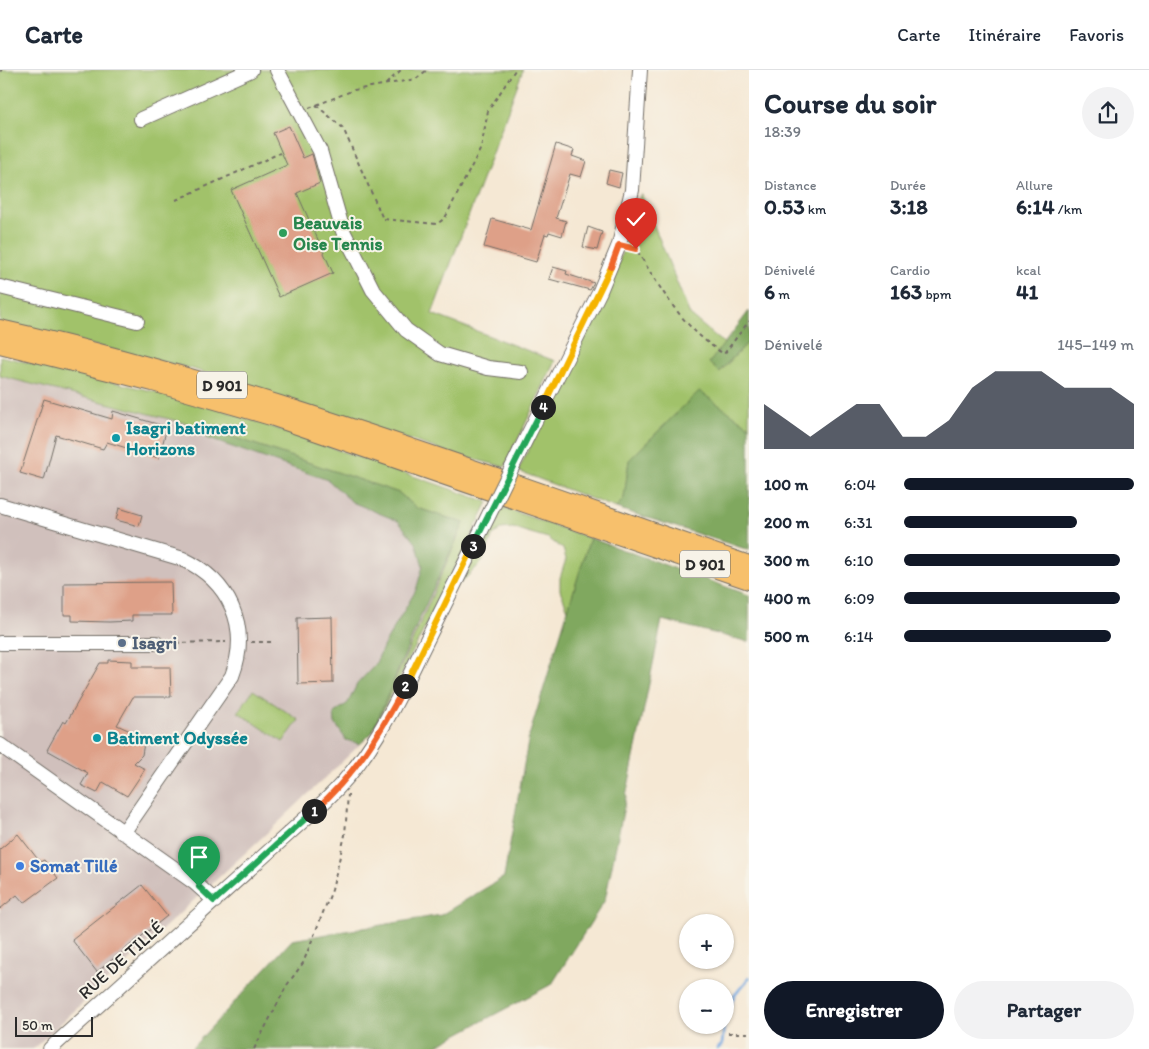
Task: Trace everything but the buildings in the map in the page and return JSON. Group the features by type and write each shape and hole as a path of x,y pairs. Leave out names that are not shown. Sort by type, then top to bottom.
{"main road":[{"name":"D 901","path":"0,329 142,363 229,387 749,565"},
{"name":"D 901","path":"0,344 153,382 271,416 749,580"}],"street":[{"path":"141,119 251,70"},
{"path":"277,70 325,163 343,231 373,290 406,330 440,354 488,368 521,372"},
{"name":"RUE DE TILLÉ","path":"50,1049 349,776 366,755 389,717 600,291 619,245 633,183 640,70"},
{"path":"0,287 137,321"},
{"path":"0,505 174,556 198,567 213,579 228,599 237,624 239,642 237,661 228,683 123,833"},
{"path":"0,643 156,643"},
{"path":"0,745 195,883 214,901"}],"path":[{"path":"386,84 401,70"},
{"path":"300,112 354,90 416,79 427,70"},
{"path":"316,106 343,128 383,219 437,224 445,218 481,148 488,112 515,70"},
{"path":"176,200 280,154"},
{"path":"619,245 636,249 675,310 703,341 724,354 749,321"},
{"path":"156,643 274,642"},
{"path":"254,1049 286,985 303,963 332,890 346,835 349,776"},
{"path":"734,1032 749,1033"}],"shaded area":[{"path":"0,376 234,435 467,517 372,733 282,819 33,1049 0,1049"}],"green space":[{"path":"0,70 523,70 432,314 555,361 505,467 453,454 193,369 0,323"},
{"path":"641,193 690,315 725,344 709,363 720,372 749,341 749,426 699,392 629,460 624,498 616,508 518,471 615,274"},
{"path":"749,311 749,341 719,372 709,363"},
{"path":"0,356 200,402 488,502 372,733 464,523 417,508 399,493 209,429 0,376"},
{"path":"699,391 749,426 749,550 616,508 624,498 629,460"},
{"path":"209,429 399,493 417,508 464,523 421,615 372,733 360,744 346,740 335,723 334,713 348,703 357,684 375,665 384,645 416,590 423,566 416,543 398,521 352,502 328,480 206,438"},
{"path":"501,507 590,538 568,610 560,590 560,578 566,559 563,549 548,538 513,528 501,529 493,535 482,562 460,584"},
{"path":"590,538 749,595 749,642 662,620 605,900 552,984 430,1049 191,1049 292,940 441,915 504,877 529,736"},
{"path":"253,690 299,720 283,742 238,712"}],"waterway":[{"path":"734,996 749,978"},
{"path":"717,1049 722,1045 723,1034"}],"place":[{"name":"Beauvais Oise Tennis","path":"283,233"},
{"name":"Isagri batiment Horizons","path":"116,438"},
{"name":"Isagri","path":"122,643"},
{"name":"Batiment Odyssée","path":"97,738"},
{"name":"Somat Tillé","path":"20,866"}],"route":[{"path":"199,887 214,901 335,792 366,755 381,731 404,686 590,312 619,245 636,249"}]}
